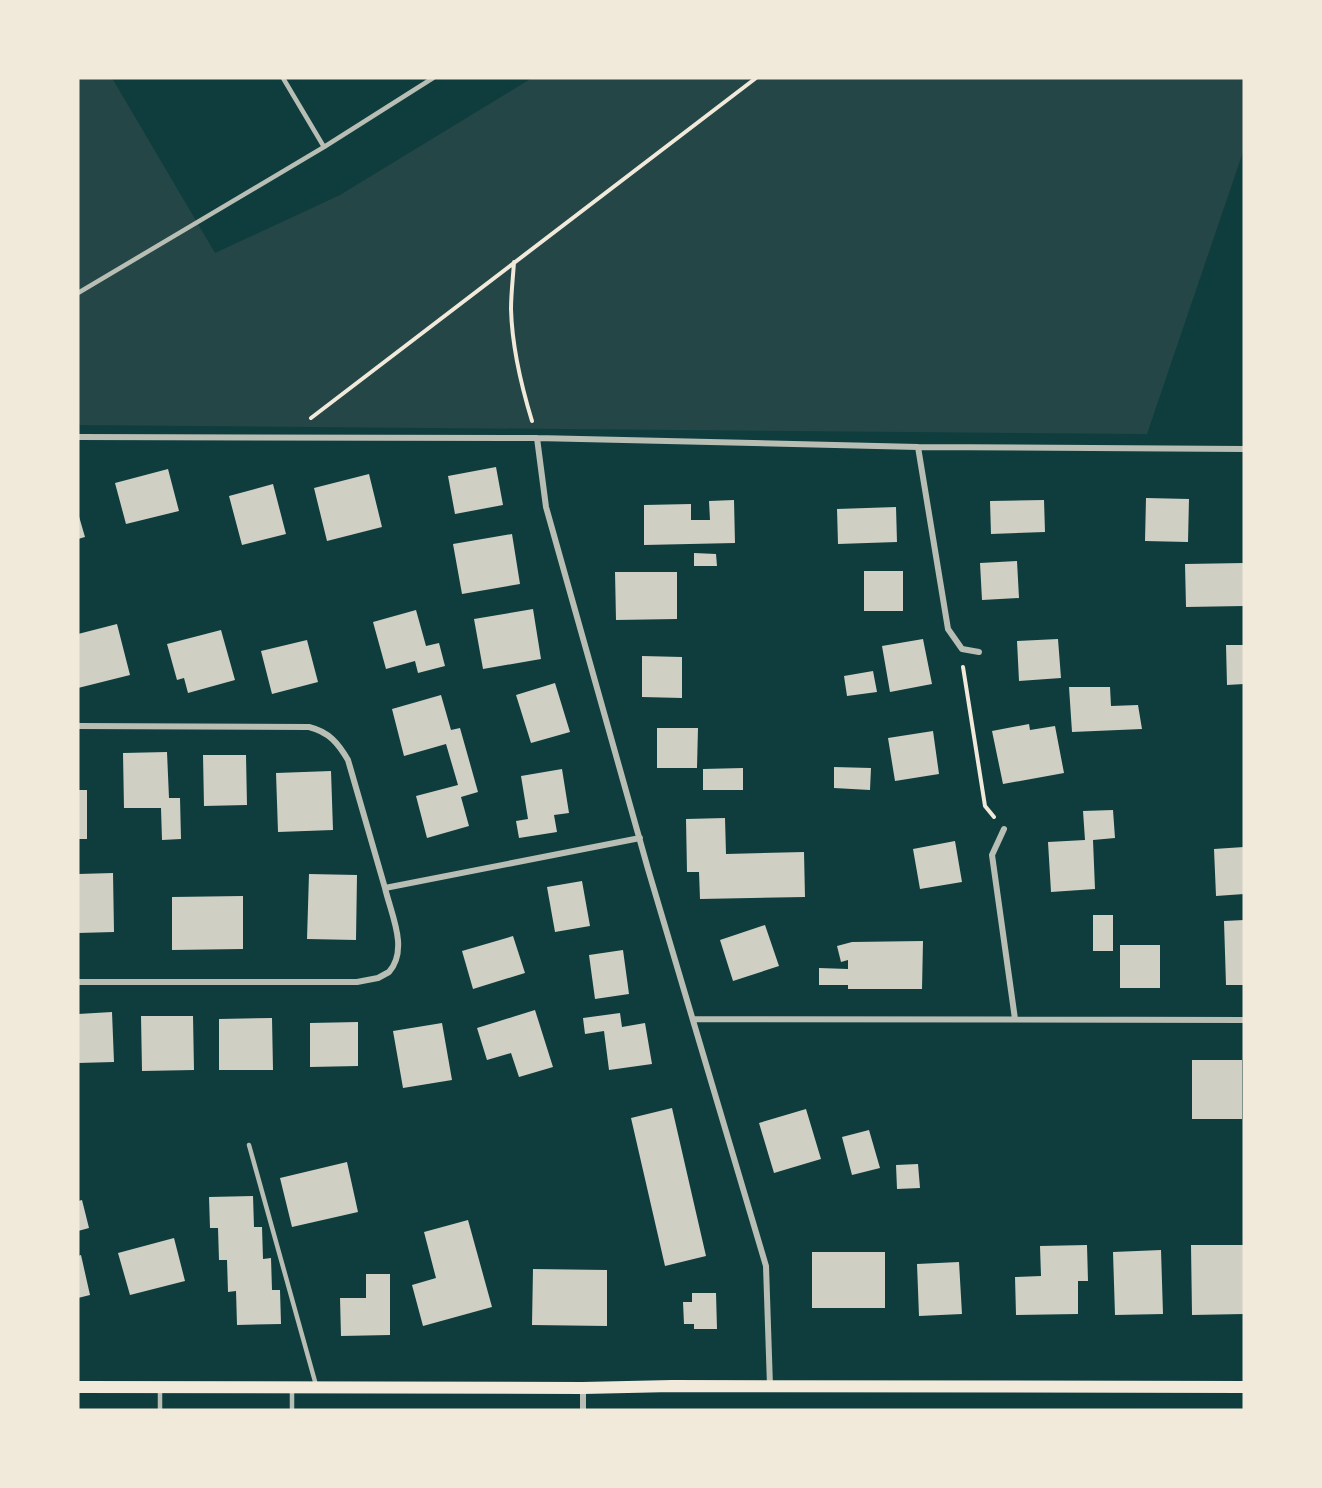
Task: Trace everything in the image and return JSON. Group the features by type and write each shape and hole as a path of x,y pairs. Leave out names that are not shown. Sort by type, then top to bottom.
{"main road":[{"path":"78,1387 1244,1387"}],"street":[{"path":"78,437 537,438 918,447 1244,449"},
{"path":"537,438 546,507 640,838 766,1266 770,1386"},
{"path":"918,447 948,628 962,649 979,652"},
{"path":"78,726 309,727 324,732 339,745 348,760 385,888 399,953 391,969 378,978 357,982 78,982"},
{"path":"1004,829 992,855 1015,1019"},
{"path":"385,888 640,838"},
{"path":"693,1020 1244,1020"},
{"path":"583,1388 583,1410"}],"lane":[{"path":"283,78 324,147"},
{"path":"78,293 324,147 433,78"},
{"path":"249,1145 317,1388"},
{"path":"292,1387 292,1410"},
{"path":"160,1388 160,1410"}],"path":[{"path":"287,437 756,78"},
{"path":"514,262 511,310 514,344 521,384 537,438"},
{"path":"962,649 964,679 986,806 1004,829"}],"shaded area":[{"path":"78,78 112,78 215,253 340,195 532,78 1244,78 1244,149 1147,434 78,425"}],"building":[{"path":"496,467 503,505 455,514 448,476"},
{"path":"168,469 179,511 126,524 115,483"},
{"path":"369,474 382,527 327,541 314,488"},
{"path":"273,484 286,534 242,545 229,496"},
{"path":"1146,498 1189,499 1188,542 1145,541"},
{"path":"734,500 735,543 644,545 644,505 691,504 691,520 710,520 709,501"},
{"path":"1044,500 1045,532 991,534 990,501"},
{"path":"896,507 897,542 838,544 837,509"},
{"path":"78,513 85,537 78,539"},
{"path":"512,534 520,584 462,594 453,544"},
{"path":"694,553 716,554 717,566 694,566"},
{"path":"1017,561 1019,598 982,600 980,563"},
{"path":"1244,563 1244,606 1186,607 1185,564"},
{"path":"864,571 903,571 903,611 864,611"},
{"path":"615,572 677,572 677,619 616,620"},
{"path":"533,609 541,659 483,669 474,619"},
{"path":"416,610 426,646 439,643 445,666 418,673 415,661 386,669 373,622"},
{"path":"117,624 130,675 78,688 78,634"},
{"path":"221,630 235,680 188,693 184,678 177,680 167,644"},
{"path":"923,639 932,684 890,692 882,646"},
{"path":"1058,639 1061,678 1019,681 1017,641"},
{"path":"307,640 318,682 272,694 261,651"},
{"path":"1226,645 1244,645 1244,684 1227,685"},
{"path":"642,656 682,657 682,698 642,697"},
{"path":"873,671 877,692 847,696 844,676"},
{"path":"555,683 570,732 531,743 516,695"},
{"path":"1069,687 1110,687 1111,706 1138,705 1142,729 1072,732"},
{"path":"441,695 451,730 460,728 478,792 461,797 469,826 427,838 416,796 458,785 446,744 404,756 392,709"},
{"path":"1029,724 1030,730 1055,726 1064,773 1003,784 992,731"},
{"path":"657,728 698,728 697,768 657,768"},
{"path":"933,731 939,774 895,781 888,738"},
{"path":"167,752 169,798 180,798 181,839 162,840 161,808 124,808 123,753"},
{"path":"203,755 246,755 247,805 204,806"},
{"path":"834,767 871,768 870,790 834,788"},
{"path":"743,768 743,790 703,790 703,769"},
{"path":"562,769 569,813 554,815 557,832 519,838 516,821 528,819 521,776"},
{"path":"331,771 333,830 278,832 276,773"},
{"path":"78,790 87,790 87,839 78,839"},
{"path":"1113,810 1115,838 1093,840 1095,889 1051,892 1048,842 1085,840 1083,811"},
{"path":"725,818 726,854 804,852 805,897 700,899 699,872 687,872 686,819"},
{"path":"955,841 962,882 920,889 913,849"},
{"path":"1244,847 1244,894 1216,896 1214,849"},
{"path":"113,873 114,932 78,933 78,874"},
{"path":"309,874 357,875 356,940 307,939"},
{"path":"582,881 590,926 555,932 547,887"},
{"path":"243,896 243,949 172,950 172,897"},
{"path":"1093,915 1113,915 1113,951 1093,951"},
{"path":"1244,920 1244,985 1226,985 1224,921"},
{"path":"765,925 779,966 733,981 720,940"},
{"path":"513,936 525,973 473,989 462,951"},
{"path":"923,941 922,989 848,989 848,985 819,985 819,968 848,969 848,960 841,962 837,946 852,942"},
{"path":"1120,945 1160,945 1160,988 1120,988"},
{"path":"623,950 629,994 595,999 589,955"},
{"path":"535,1010 553,1067 519,1077 511,1053 487,1060 477,1028"},
{"path":"112,1012 114,1062 78,1063 78,1014"},
{"path":"620,1013 622,1027 645,1023 652,1064 609,1070 604,1031 585,1034 583,1018"},
{"path":"141,1016 193,1016 194,1070 142,1071"},
{"path":"272,1018 273,1070 219,1070 219,1019"},
{"path":"358,1022 358,1066 310,1067 310,1023"},
{"path":"442,1023 452,1080 403,1088 393,1031"},
{"path":"1192,1060 1242,1060 1242,1119 1192,1119"},
{"path":"672,1108 706,1256 665,1266 631,1118"},
{"path":"806,1109 821,1159 774,1173 759,1123"},
{"path":"869,1130 880,1168 852,1175 842,1137"},
{"path":"347,1162 358,1212 292,1227 280,1178"},
{"path":"918,1164 920,1188 897,1189 896,1165"},
{"path":"253,1196 254,1227 262,1227 263,1259 271,1258 272,1290 280,1290 281,1324 237,1325 236,1291 228,1292 227,1260 219,1260 218,1228 210,1228 209,1197"},
{"path":"82,1200 89,1228 78,1231 78,1201"},
{"path":"468,1220 492,1307 423,1326 412,1285 436,1278 424,1232"},
{"path":"174,1238 185,1281 130,1295 118,1253"},
{"path":"1087,1245 1088,1281 1078,1281 1078,1314 1016,1315 1015,1277 1041,1276 1040,1246"},
{"path":"1191,1245 1243,1245 1244,1314 1192,1315"},
{"path":"1161,1250 1163,1314 1115,1315 1113,1252"},
{"path":"812,1252 885,1252 885,1308 812,1308"},
{"path":"81,1255 90,1295 78,1298 78,1256"},
{"path":"959,1262 962,1314 919,1316 917,1264"},
{"path":"533,1269 607,1270 607,1326 532,1325"},
{"path":"366,1274 390,1274 390,1335 341,1336 340,1298 366,1298"},
{"path":"692,1293 716,1293 717,1329 694,1329 694,1324 684,1324 683,1302 692,1302"}]}
